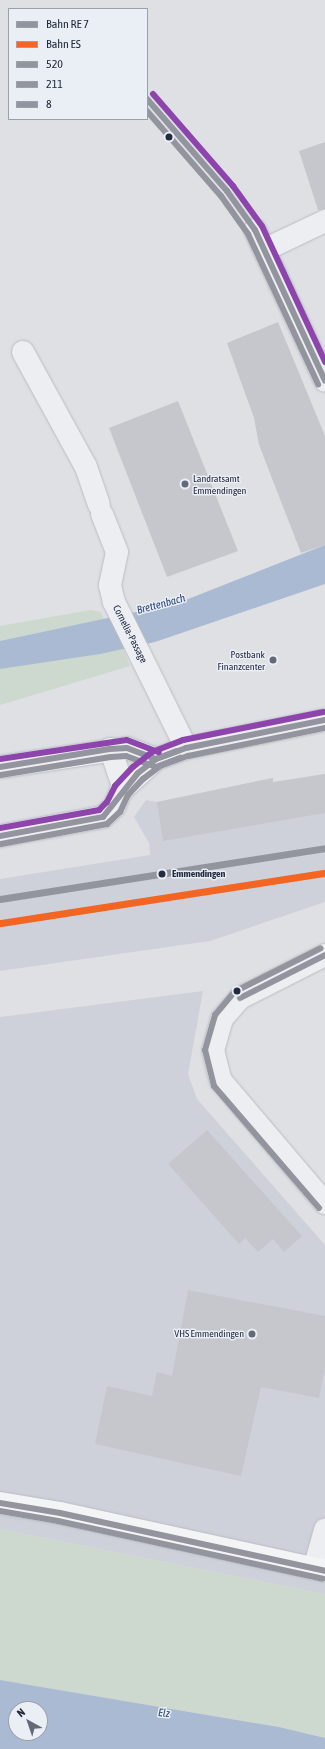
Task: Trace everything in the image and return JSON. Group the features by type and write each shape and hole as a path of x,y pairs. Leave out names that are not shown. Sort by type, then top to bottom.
{"main road":[{"path":"0,1503 60,1513 320,1570"}],"street":[{"path":"264,250 325,221"},
{"path":"254,230 325,381"},
{"name":"Cornelia-Passage","path":"23,352 86,467 117,552 110,585 118,611 142,654 186,748"},
{"path":"121,791 156,759 186,748 325,720"},
{"path":"0,767 110,749 127,748 156,759"},
{"path":"0,836 103,817 114,807 121,791 122,783 110,749"},
{"path":"325,955 240,998 222,1019 213,1050 221,1081 325,1203"},
{"path":"320,1570 325,1530"}],"shaded area":[{"path":"91,610 101,612 104,619 0,641 0,626"},
{"path":"123,649 130,666 0,705 0,669"},
{"path":"325,774 325,902 210,941 0,971 0,879 150,855 149,843 134,817 146,800 157,802 273,778 273,783"},
{"path":"203,991 188,1074 197,1099 325,1245 325,1594 0,1529 0,1017"},
{"path":"0,1529 325,1594 325,1738 279,1727 0,1680"}],"water":[{"path":"325,545 325,584 155,642 100,654 0,669 0,641 178,603"},
{"name":"Elz","path":"0,1680 279,1727 325,1738 325,1749 0,1749"}],"building":[{"path":"325,142 325,209 318,210 299,151"},
{"path":"278,322 325,436 325,545 301,553 259,445 254,418 227,343"},
{"path":"178,401 238,551 167,577 109,428"},
{"path":"325,774 325,813 163,841 157,802 273,778 273,782"},
{"path":"207,1130 302,1236 284,1252 273,1239 258,1252 245,1238 239,1244 168,1164"},
{"path":"188,1290 325,1316 325,1367 319,1398 261,1387 241,1476 95,1444 107,1386 152,1396 157,1372 172,1376"}],"transit line":[{"path":"153,94 233,186 262,226 325,362"},
{"name":"520","path":"148,100 227,191 255,230 325,381"},
{"name":"211","path":"148,112 221,196 248,234 318,384"},
{"path":"0,828 99,810 107,802 115,786 133,767 152,752 183,740 323,712"},
{"name":"520","path":"0,836 103,817 138,773 156,759 186,748 325,720"},
{"name":"211","path":"1,844 107,824 120,812 128,795 143,779 160,766 188,756 325,728"},
{"path":"0,759 127,740 159,752"},
{"name":"520","path":"0,767 110,749 127,748 156,759 177,751"},
{"name":"211","path":"1,775 111,757 126,756 156,767 180,758"},
{"path":"0,899 325,848"},
{"name":"8","path":"319,1208 214,1086 205,1050 215,1015 234,992 321,948"},
{"name":"520","path":"240,998 325,955"},
{"name":"520","path":"0,1503 60,1513 325,1571"},
{"name":"8","path":"0,1511 58,1521 323,1579"}],"rail line":[{"name":"ES","path":"1,923 325,873"}],"place":[{"name":"Landratsamt Emmendingen","path":"185,484"},
{"name":"Postbank Finanzcenter","path":"273,660"},
{"name":"Emmendingen","path":"162,874"},
{"name":"VHS Emmendingen","path":"252,1334"}],"water label":[{"name":"Brettenbach","path":"161,604"}]}
